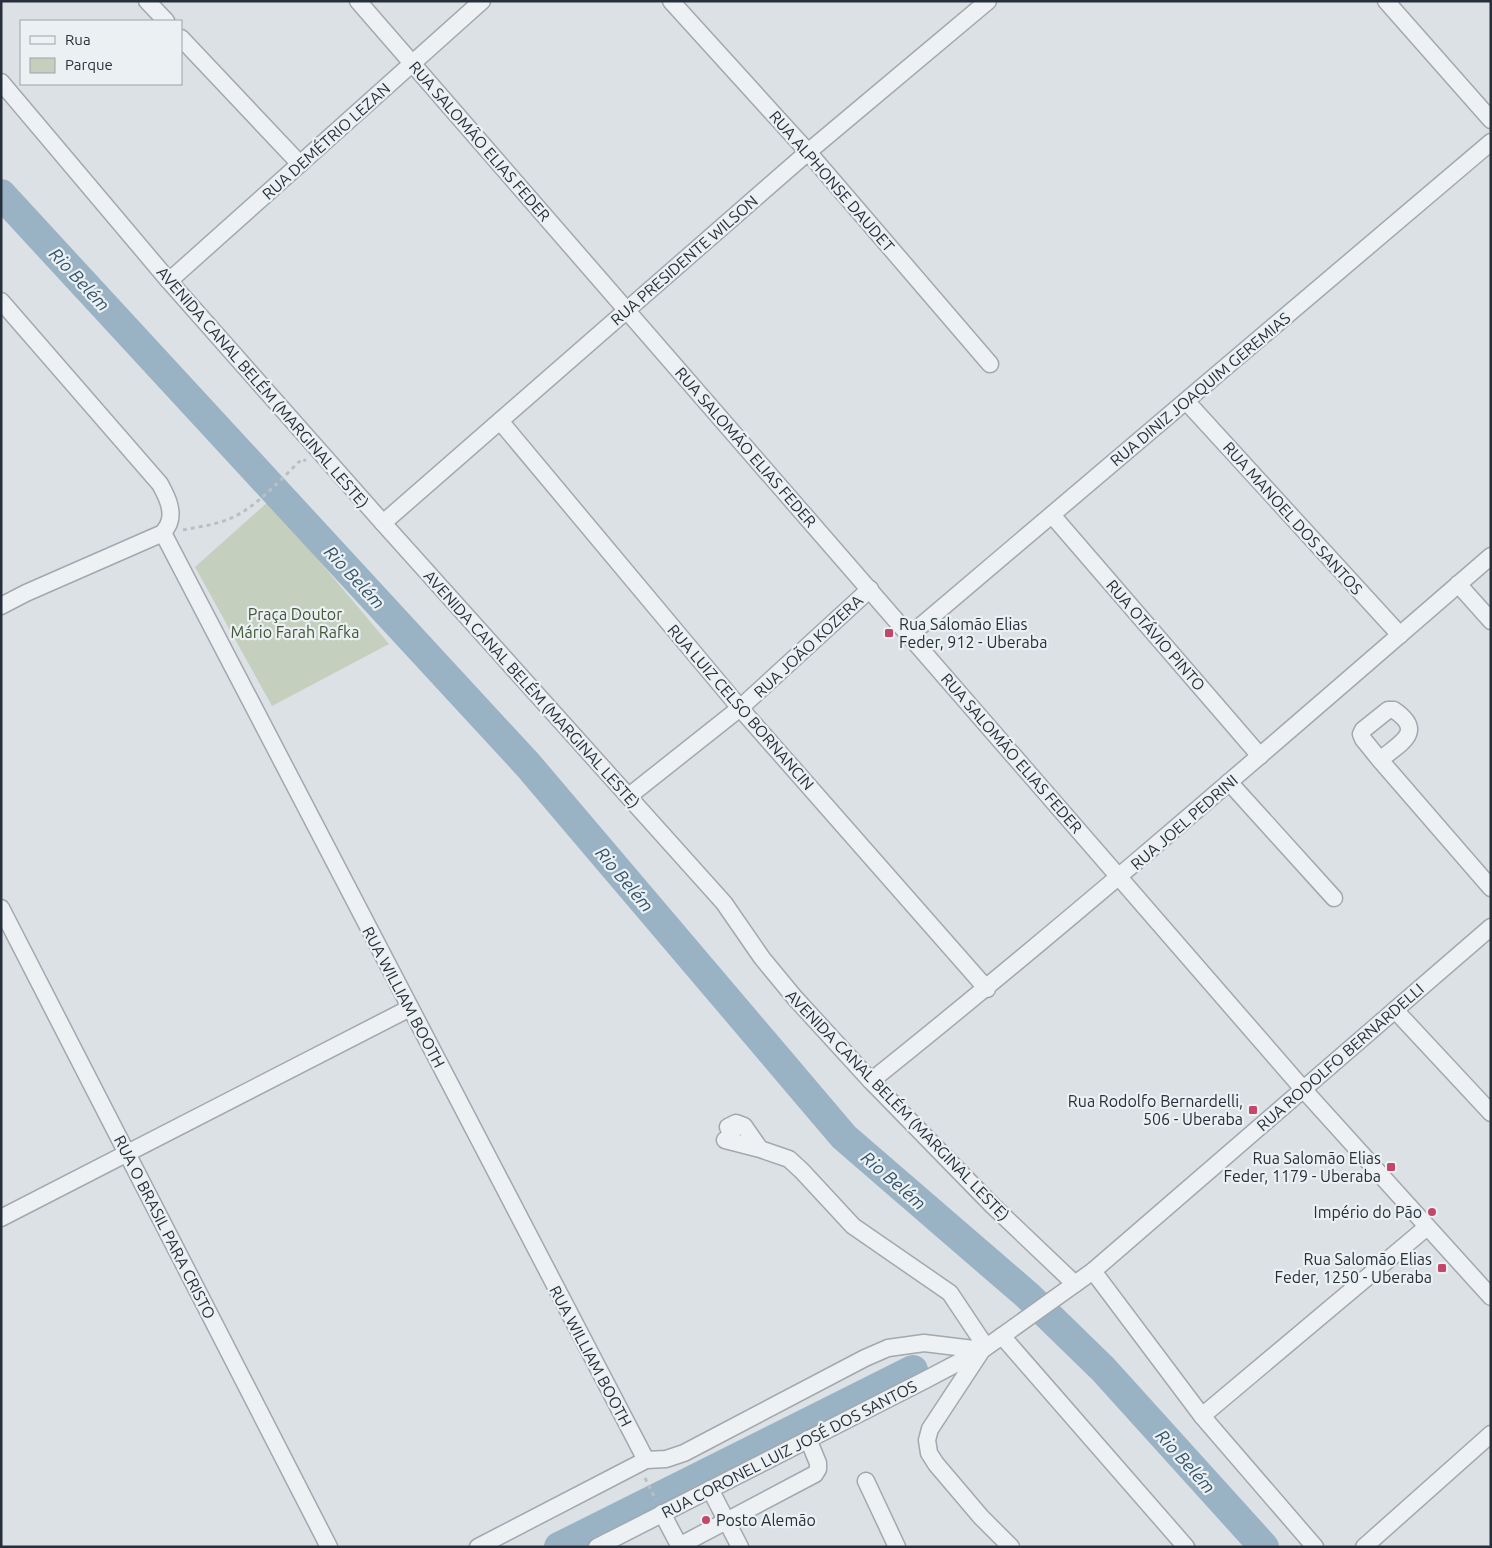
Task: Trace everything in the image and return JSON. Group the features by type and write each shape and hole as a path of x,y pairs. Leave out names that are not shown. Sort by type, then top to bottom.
{"street":[{"path":"147,1 165,20"},
{"name":"RUA SALOMÃO ELIAS FEDER","path":"358,1 1304,1089 1491,1297"},
{"name":"RUA DEMÉTRIO LEZAN","path":"169,281 482,1"},
{"name":"RUA ALPHONSE DAUDET","path":"671,1 808,152 990,364"},
{"name":"RUA PRESIDENTE WILSON","path":"383,523 808,152 988,1"},
{"path":"1386,1 1491,120"},
{"path":"182,39 300,164"},
{"name":"AVENIDA CANAL BELÉM (MARGINAL LESTE)","path":"1,82 169,281 724,903 762,958 795,998 872,1082 992,1205 1075,1284"},
{"name":"RUA DINIZ JOAQUIM GEREMIAS","path":"910,635 1491,142"},
{"path":"1,301 160,484 170,509 170,523 163,533 26,593 1,606"},
{"name":"RUA MANOEL DOS SANTOS","path":"1186,401 1400,635"},
{"name":"RUA LUIZ CELSO BORNANCIN","path":"500,421 740,708 987,989"},
{"name":"RUA OTÁVIO PINTO","path":"1052,515 1260,756"},
{"name":"RUA WILLIAM BOOTH","path":"163,533 646,1460"},
{"name":"RUA JOEL PEDRINI","path":"872,1082 987,989 1120,877 1491,556"},
{"path":"1458,584 1491,620"},
{"name":"RUA JOÃO KOZERA","path":"629,796 740,708 870,589"},
{"path":"1380,760 1491,888"},
{"path":"1229,782 1334,898"},
{"name":"RUA O BRASIL PARA CRISTO","path":"1,908 329,1547"},
{"name":"RUA RODOLFO BERNARDELLI","path":"1019,1324 1093,1271 1491,927"},
{"path":"1,1218 410,1008"},
{"path":"1395,1010 1491,1113"},
{"path":"760,1149 789,1159 853,1226 950,1293 984,1348"},
{"path":"1202,1416 1427,1227"},
{"path":"1093,1271 1202,1416 1315,1547"},
{"name":"RUA CORONEL LUIZ JOSÉ DOS SANTOS","path":"597,1547 661,1511 710,1489 984,1348 1019,1324"},
{"path":"1002,1336 1186,1547"},
{"path":"478,1547 646,1460 666,1459 684,1453 888,1348 924,1344 984,1348"},
{"path":"984,1348 930,1429 928,1440 929,1453 936,1464 981,1517 1011,1547"},
{"path":"1364,1547 1491,1434"},
{"path":"661,1511 680,1547 815,1474 818,1469 818,1462 808,1439"},
{"path":"866,1480 897,1547"},
{"path":"710,1489 740,1547"}],"path":[{"path":"163,533 216,524 229,519 252,505 302,459"},
{"path":"645,1480 661,1511"}],"green space":[{"name":"Praça Doutor Mário Farah Rafka","path":"269,501 389,644 272,706 195,567"}],"waterway":[{"name":"Rio Belém","path":"1,194 528,765 844,1137 1027,1295 1103,1369 1264,1547"},
{"path":"559,1547 913,1370"}],"place":[{"name":"Rua Salomão Elias Feder, 912 - Uberaba","path":"889,633"},
{"name":"Rua Rodolfo Bernardelli, 506 - Uberaba","path":"1253,1110"},
{"name":"Rua Salomão Elias Feder, 1179 - Uberaba","path":"1391,1167"},
{"name":"Império do Pão","path":"1432,1212"},
{"name":"Rua Salomão Elias Feder, 1250 - Uberaba","path":"1442,1268"},
{"name":"Posto Alemão","path":"706,1520"}]}
